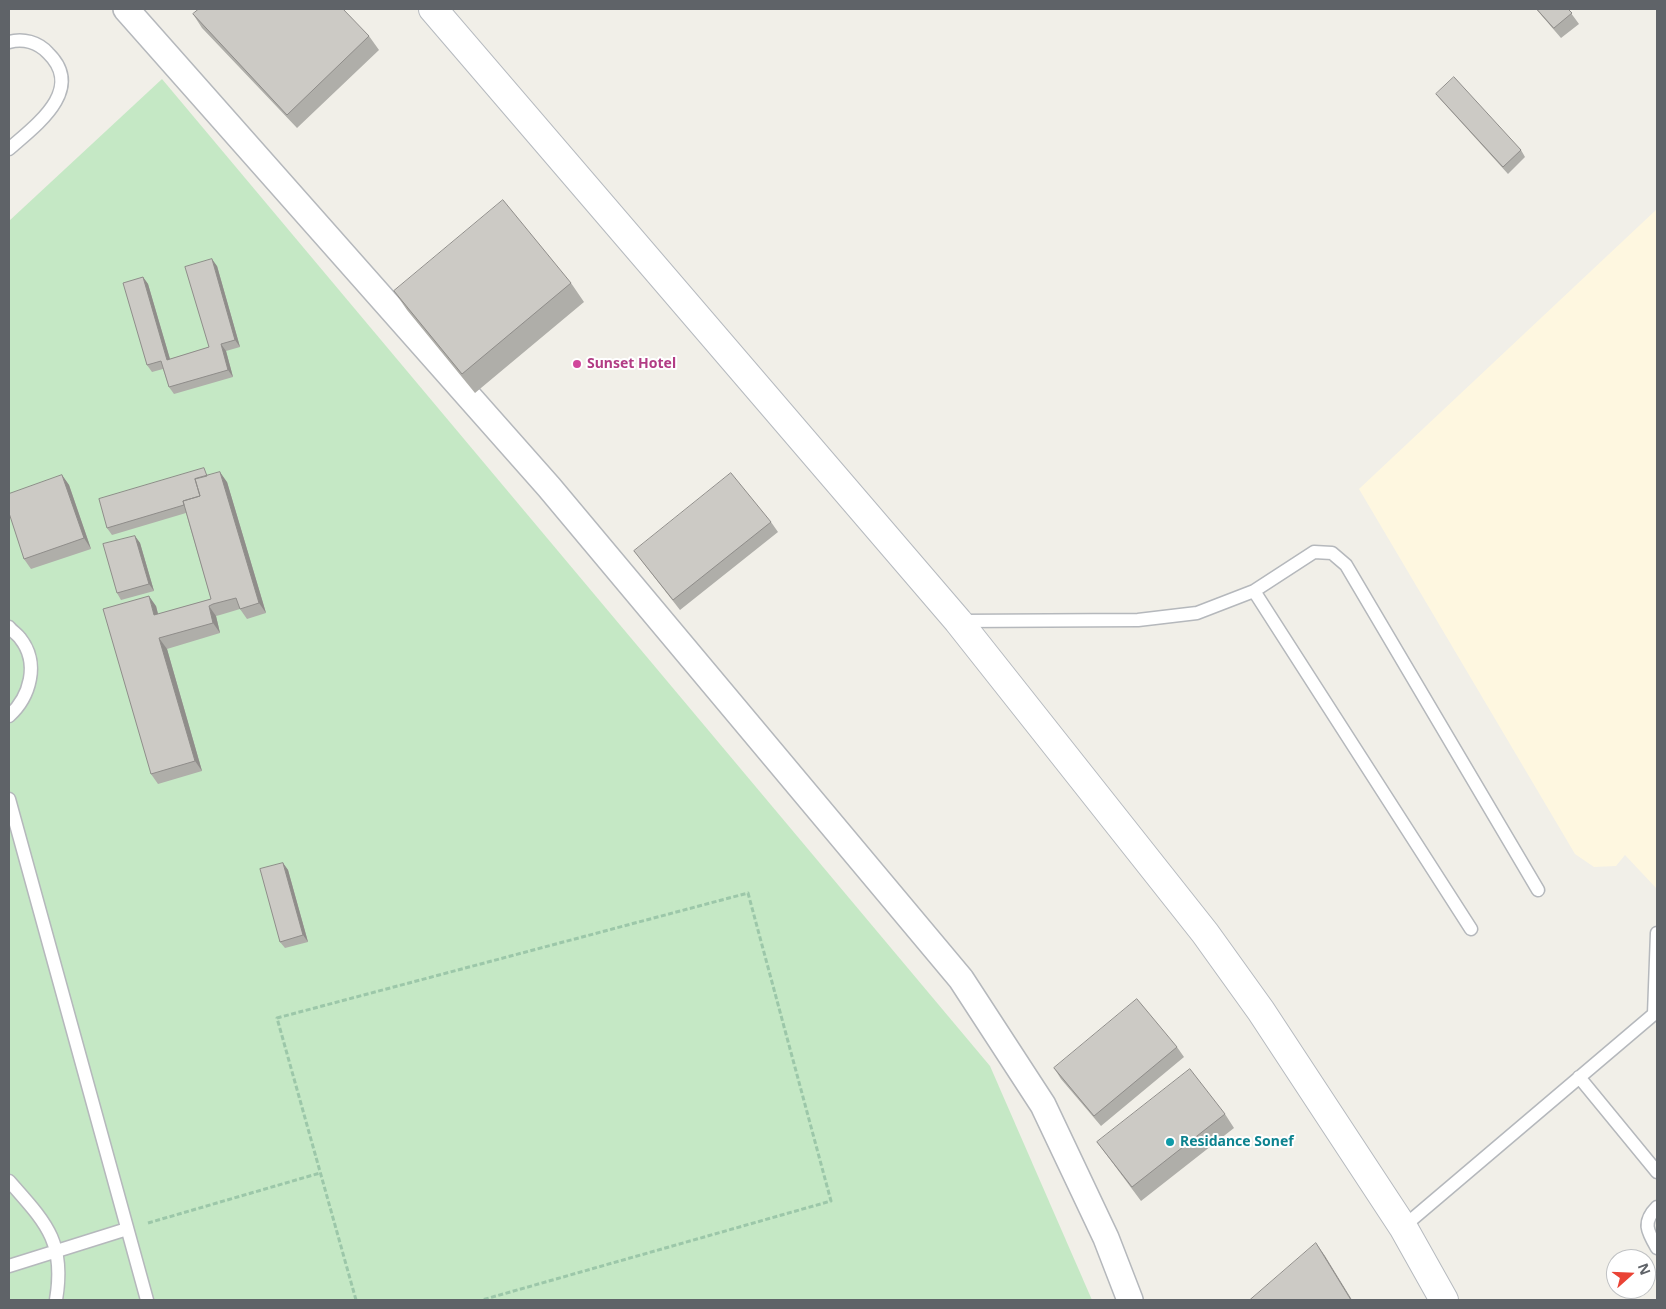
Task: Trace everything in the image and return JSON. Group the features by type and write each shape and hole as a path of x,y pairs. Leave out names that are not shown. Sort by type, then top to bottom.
{"main road":[{"path":"433,9 958,621 1205,933 1261,1011 1403,1227 1444,1300"}],"street":[{"path":"126,9 550,487 961,979 1043,1105 1106,1238 1130,1300"}],"lane":[{"path":"9,42 27,41 42,47 53,58 60,72 61,88 55,104 45,116 9,149"},
{"path":"958,621 1138,620 1197,613 1254,590 1314,552 1332,553 1346,565 1538,890"},
{"path":"1254,590 1471,929"},
{"path":"9,627 21,639 29,657 31,675 27,692 18,708 9,716"},
{"path":"9,799 147,1300"},
{"path":"1403,1227 1656,1014 1657,933"},
{"path":"1579,1077 1657,1172"},
{"path":"9,1181 43,1219 51,1235 57,1251 60,1271 56,1300"},
{"path":"1657,1207 1649,1215 1647,1224 1657,1248"},
{"path":"9,1266 127,1229"}],"path":[{"path":"356,1300 277,1018 748,893 831,1201 482,1300"},
{"path":"127,1229 320,1173"}],"shaded area":[{"path":"1657,209 1657,889 1625,855 1616,866 1594,867 1575,854 1359,489"}],"green space":[{"path":"162,79 990,1066 1092,1300 9,1300 9,221"}],"building":[{"path":"199,9 343,9 369,36 287,115 193,14"},
{"path":"1537,9 1568,9 1572,13 1554,28"},
{"path":"1454,77 1521,150 1503,167 1436,94"},
{"path":"503,200 571,283 462,374 394,291"},
{"path":"212,259 235,340 221,344 228,370 169,387 161,361 147,365 123,283 143,277 167,360 209,347 185,267"},
{"path":"204,468 207,476 195,479 200,496 183,501 184,505 107,528 99,499"},
{"path":"220,472 259,603 240,609 236,598 213,604 209,606 213,623 159,638 195,761 151,774 103,609 149,596 154,615 211,599 183,501 200,496 195,479"},
{"path":"731,473 771,522 673,600 634,551"},
{"path":"62,475 84,538 24,559 9,513 9,494"},
{"path":"135,536 149,584 117,593 103,544"},
{"path":"283,863 303,935 280,942 260,869"},
{"path":"1137,999 1177,1047 1094,1116 1054,1068"},
{"name":"Residance Sonef","path":"1190,1069 1225,1114 1132,1187 1097,1142"},
{"path":"1316,1243 1351,1300 1250,1300"}],"place":[{"name":"Sunset Hotel","path":"577,364"},
{"name":"Residance Sonef","path":"1170,1142"}]}
